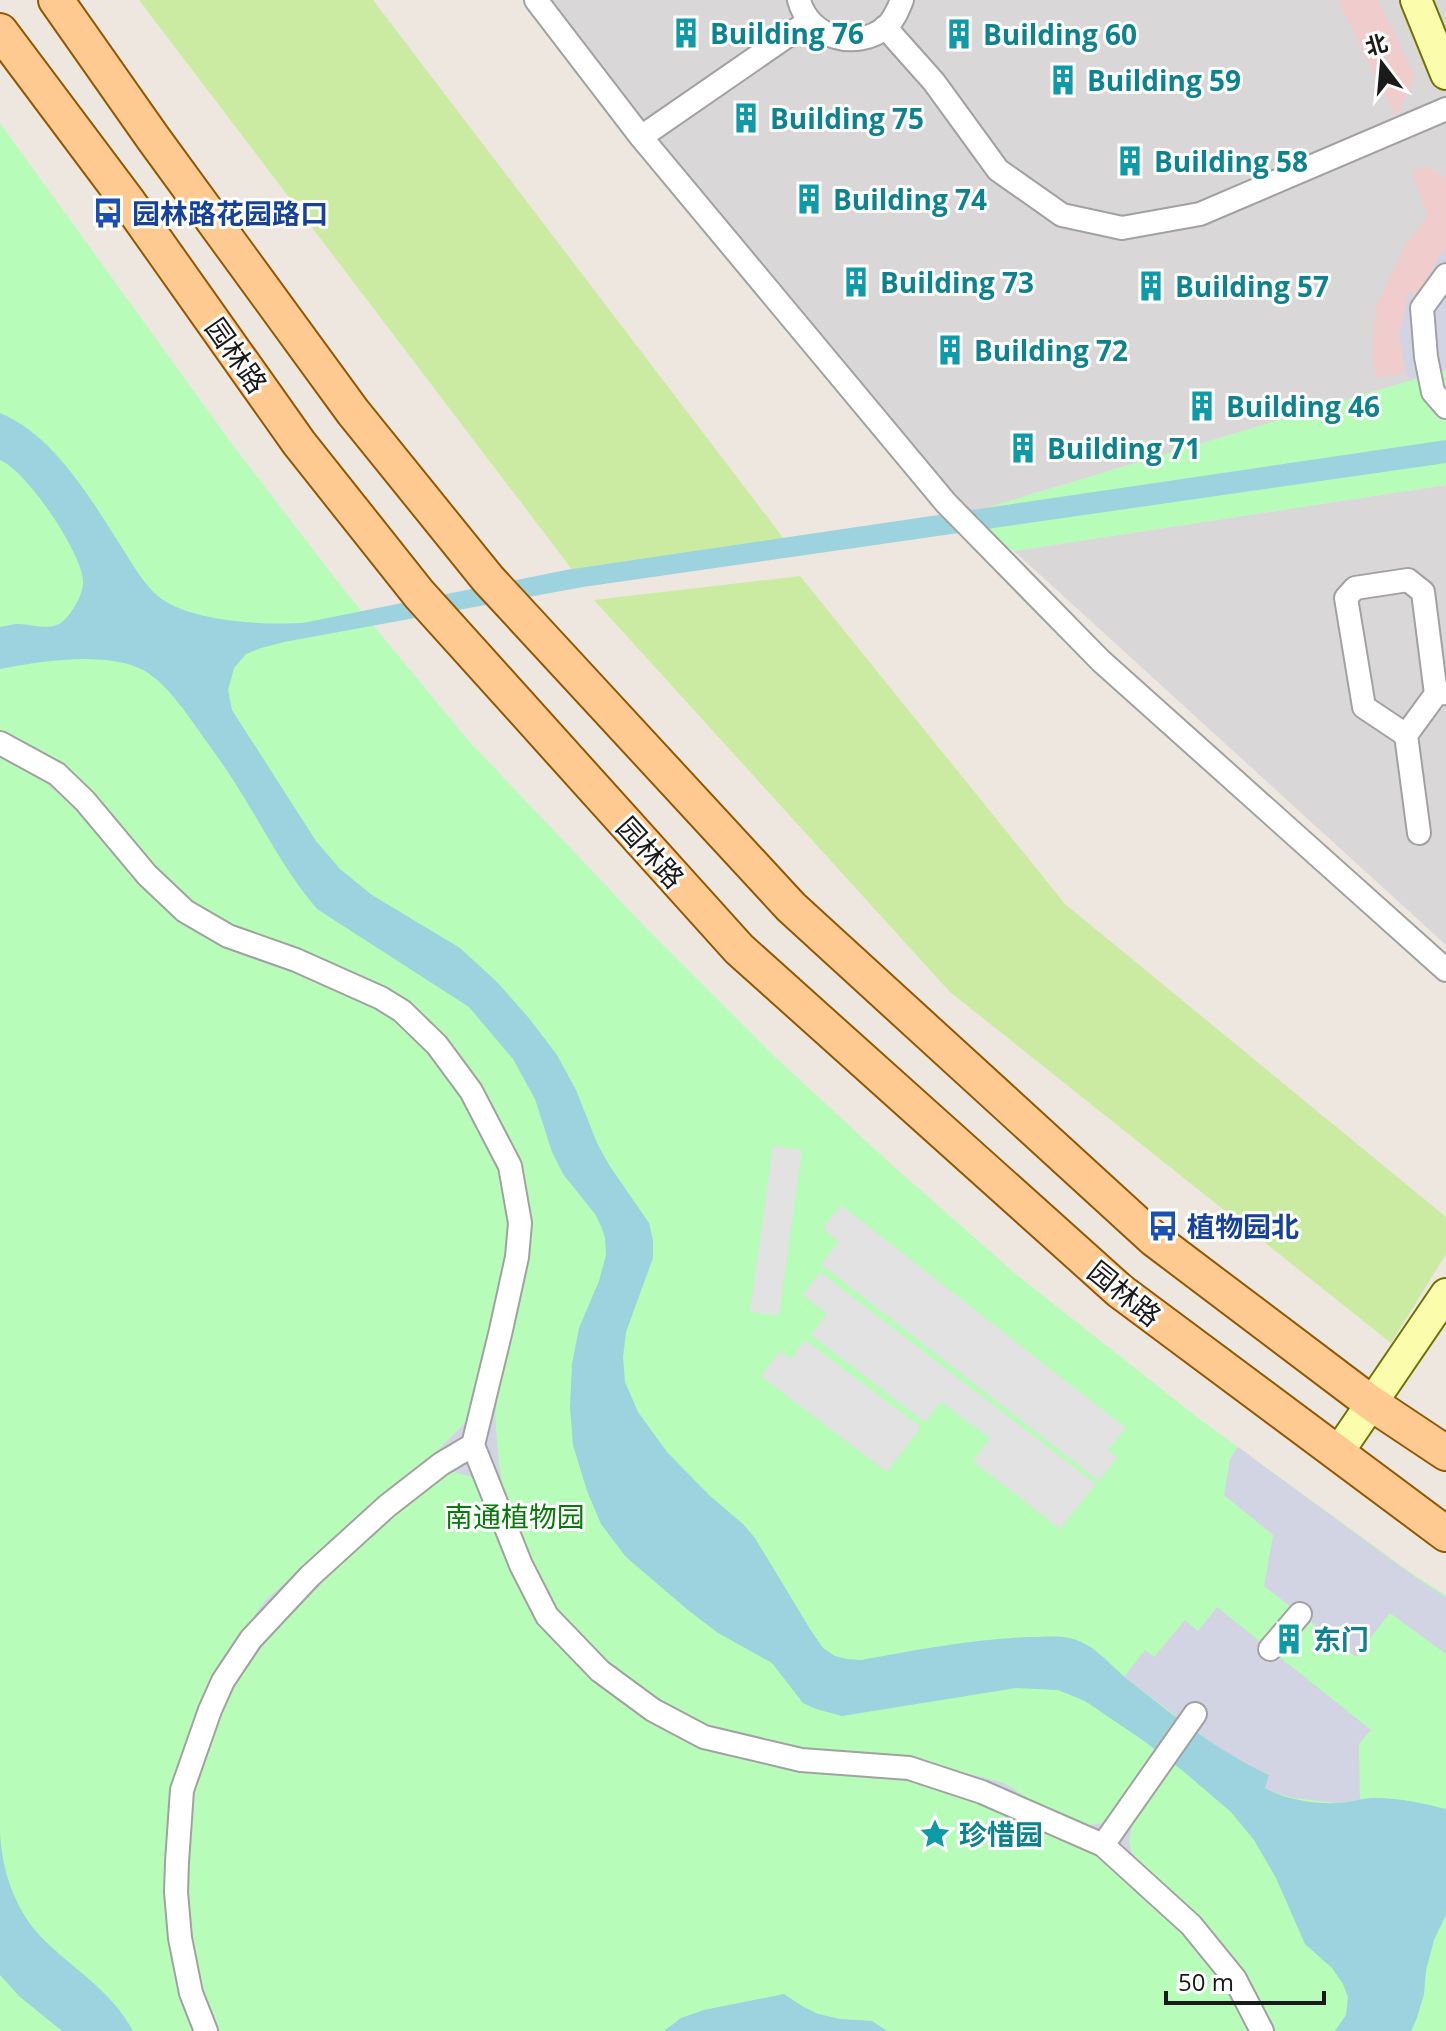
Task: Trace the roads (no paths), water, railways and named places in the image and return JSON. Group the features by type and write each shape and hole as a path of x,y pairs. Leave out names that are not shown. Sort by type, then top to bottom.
{"main road":[{"path":"56,0 353,412 488,579 802,918 1154,1239 1371,1403 1446,1453"},
{"name":"园林路","path":"0,31 129,203 299,443 419,594 739,949 1120,1291 1446,1534"}],"street":[{"path":"536,0 641,137 946,503 1101,661 1446,970"},
{"path":"799,0 809,21 822,32 855,40 871,36 885,27 902,0"},
{"path":"1416,0 1446,74"},
{"path":"641,137 809,21"},
{"path":"885,27 934,82 998,170 1062,215 1122,228 1200,214 1446,109"},
{"path":"1446,275 1422,308 1433,392 1446,407"},
{"path":"1406,735 1364,707 1346,598 1355,588 1408,580 1423,592 1441,693 1406,735 1419,833"},
{"path":"0,743 57,774 85,801 147,875 185,911 228,936 296,960 391,1004 437,1045 471,1091 510,1166 520,1223 517,1257 473,1445 521,1565 547,1616 600,1671 653,1710 704,1737 801,1760 909,1768 982,1792 1103,1845 1191,1925 1235,1979 1262,2031"},
{"path":"1337,1454 1446,1294"},
{"path":"206,2031 191,1993 180,1938 177,1862 182,1790 223,1681 251,1639 310,1576 387,1506 441,1464 473,1445"},
{"path":"1270,1649 1300,1614"},
{"path":"1103,1845 1192,1719"}],"water":[{"path":"0,413 19,423 53,451 95,506 142,579 159,597 189,612 208,617 268,623 303,623 566,570 1446,440 1446,463 583,587 284,642 246,654 234,668 228,690 232,710 316,841 340,869 372,895 460,948 497,982 557,1055 576,1090 597,1143 649,1223 653,1240 653,1258 626,1332 623,1357 625,1382 638,1412 667,1452 755,1538 823,1648 835,1656 861,1660 988,1640 1052,1636 1073,1639 1095,1651 1195,1731 1269,1775 1265,1788 1273,1792 1311,1802 1339,1803 1380,1798 1446,1809 1446,1915 1434,1940 1426,1970 1424,1994 1411,2031 1335,2031 1346,2015 1348,1997 1343,1984 1332,1968 1305,1944 1276,1878 1254,1840 1231,1812 1183,1771 1085,1701 1058,1690 1016,1688 842,1716 816,1709 803,1703 772,1663 718,1633 626,1557 601,1524 587,1491 573,1445 570,1407 572,1364 579,1328 599,1281 606,1255 605,1238 595,1214 563,1174 552,1152 535,1099 513,1059 469,1007 317,909 286,866 222,763 176,700 154,677 130,665 94,659 0,669 0,627 18,624 51,627 61,623 76,603 83,580 73,551 38,495 0,460"},
{"path":"0,1830 7,1874 24,1915 42,1938 114,2004 133,2031 62,2031 19,1996 0,1975"},
{"path":"784,1994 818,2014 872,2021 887,2031 664,2031 681,2018 704,2010"}],"place":[{"name":"Building 76","path":"686,33"},
{"name":"Building 60","path":"959,34"},
{"name":"Building 59","path":"1063,80"},
{"name":"Building 75","path":"746,118"},
{"name":"Building 58","path":"1130,161"},
{"name":"Building 74","path":"809,199"},
{"name":"园林路花园路口","path":"108,213"},
{"name":"Building 73","path":"856,282"},
{"name":"Building 57","path":"1151,286"},
{"name":"Building 72","path":"950,350"},
{"name":"Building 46","path":"1202,406"},
{"name":"Building 71","path":"1023,448"},
{"name":"植物园北","path":"1163,1226"},
{"name":"东门","path":"1289,1639"},
{"name":"珍惜园","path":"935,1834"}],"park label":[{"name":"南通植物园","path":"515,1516"}]}
